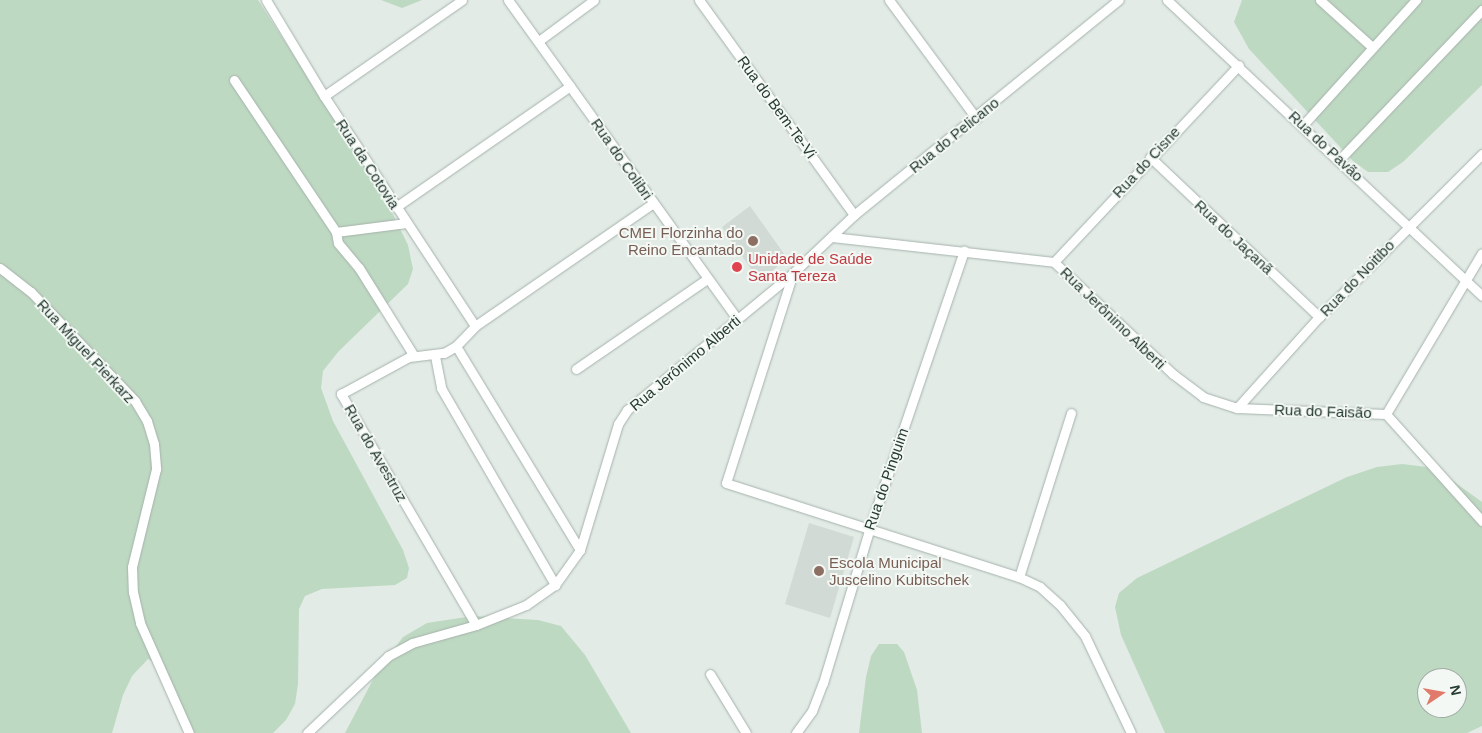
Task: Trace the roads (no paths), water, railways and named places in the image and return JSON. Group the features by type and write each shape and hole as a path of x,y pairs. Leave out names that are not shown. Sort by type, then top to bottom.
{"street":[{"name":"Rua da Cotovia","path":"266,0 324,96 475,326"},
{"path":"324,96 462,0"},
{"name":"Rua do Colibri","path":"508,0 540,40 570,86 737,319"},
{"path":"540,40 594,0"},
{"name":"Rua do Bem-Te-Vi","path":"699,0 854,215"},
{"path":"889,0 976,118"},
{"name":"Rua do Pelicano","path":"793,273 854,215 976,118 1119,0"},
{"name":"Rua do Pavão","path":"1167,0 1340,159 1482,296"},
{"path":"1320,0 1372,47"},
{"path":"1303,125 1416,0"},
{"path":"1340,159 1482,10"},
{"name":"Rua do Cisne","path":"1054,262 1150,157 1239,65"},
{"path":"234,80 336,232 338,243 359,268 414,356"},
{"path":"396,207 570,86"},
{"name":"Rua do Noitibo","path":"1237,408 1319,316 1409,224 1482,154"},
{"name":"Rua do Jaçanã","path":"1150,157 1319,316"},
{"name":"Rua do Avestruz","path":"476,625 341,394 414,356 435,356 456,346 475,326 653,202"},
{"path":"336,232 406,223"},
{"name":"Rua Jerônimo Alberti","path":"832,237 1054,262 1172,374 1203,397 1237,408"},
{"name":"Rua do Pinguim","path":"796,733 812,711 823,683 870,527 964,251"},
{"path":"1386,414 1482,253"},
{"name":"Rua Miguel Pierkarz","path":"0,268 31,292 128,394 147,421 154,444 156,469 132,567 133,592 140,623 190,733"},
{"path":"793,273 726,483 870,527 1018,577 1040,587 1060,605 1085,636 1131,733"},
{"name":"Rua Jerônimo Alberti","path":"307,733 388,656 412,643 476,625 526,605 555,585 580,550 606,459 618,424 627,410 793,273"},
{"path":"576,370 707,279"},
{"path":"456,346 580,550"},
{"path":"435,356 440,388 555,585"},
{"name":"Rua do Faisão","path":"1237,408 1386,414 1482,521"},
{"path":"1018,577 1072,413"},
{"path":"710,674 746,733"}],"place":[{"name":"CMEI Florzinha do Reino Encantado","path":"753,241"},
{"name":"Unidade de Saúde Santa Tereza","path":"737,267"},
{"name":"Escola Municipal Juscelino Kubitschek","path":"819,571"}]}
